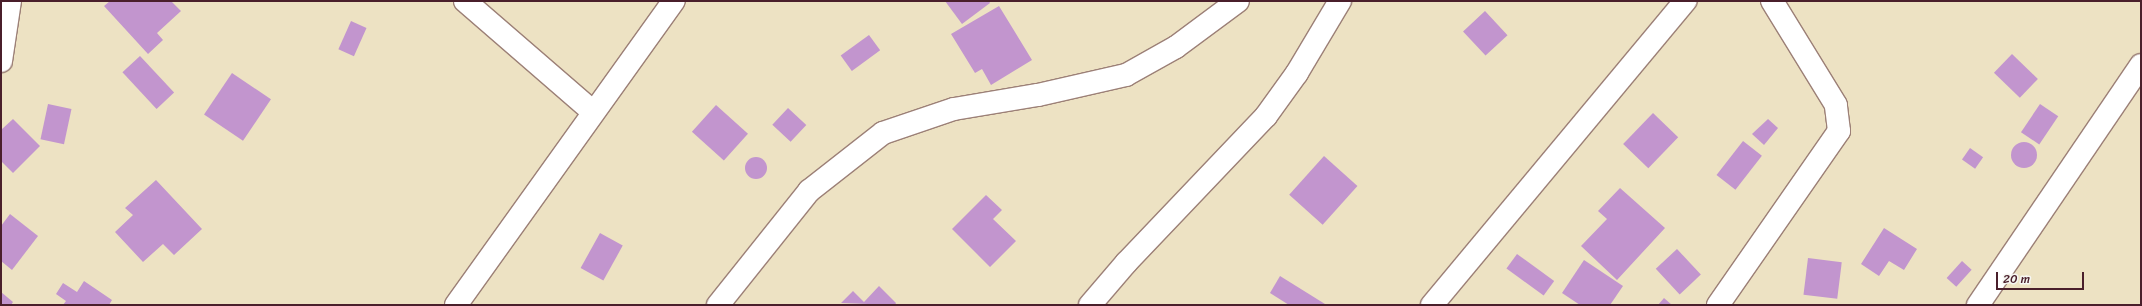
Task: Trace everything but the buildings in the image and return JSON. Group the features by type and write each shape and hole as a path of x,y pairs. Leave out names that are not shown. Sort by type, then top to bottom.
{"street":[{"path":"1,61 10,1"},
{"path":"465,1 592,112"},
{"path":"456,305 592,112 674,1"},
{"path":"718,305 809,192 883,133 954,109 1038,95 1126,75 1176,47 1238,1"},
{"path":"1090,305 1126,263 1266,116 1297,73 1340,1"},
{"path":"1432,305 1685,1"},
{"path":"1718,305 1839,131 1836,105 1772,1"},
{"path":"1978,305 2141,65"}]}
